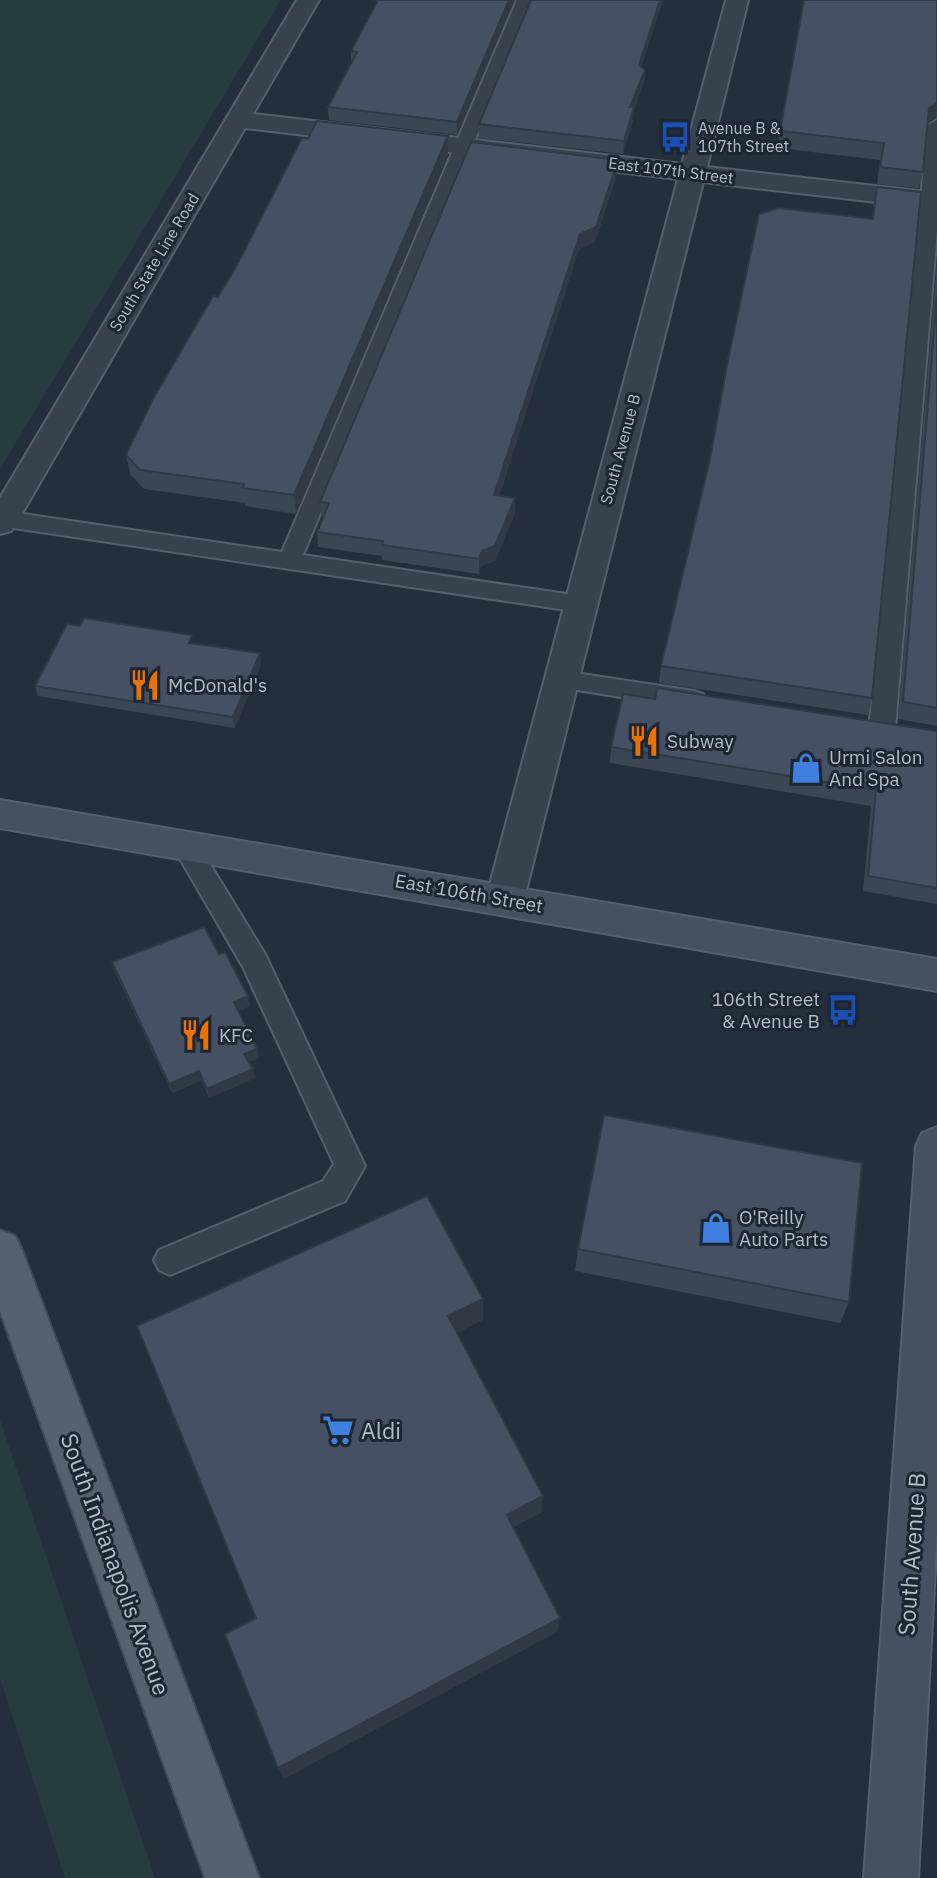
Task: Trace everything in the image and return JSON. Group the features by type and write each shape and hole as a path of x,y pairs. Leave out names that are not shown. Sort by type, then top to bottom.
{"main road":[{"name":"East 106th Street","path":"0,814 937,975"},
{"name":"South Avenue B","path":"891,1878 937,1146"},
{"name":"South Indianapolis Avenue","path":"0,1250 232,1878"}],"street":[{"name":"South State Line Road","path":"1,521 308,0"},
{"name":"South Avenue B","path":"505,900 737,0"},
{"name":"East 107th Street","path":"238,120 933,200"}],"lane":[{"path":"289,562 525,0"},
{"path":"882,729 933,200 937,125"},
{"path":"1,521 580,604"},
{"path":"562,680 722,704"},
{"path":"855,725 909,733"},
{"path":"170,1260 334,1191 350,1166 255,961 185,845"}],"green space":[{"path":"0,0 281,0 0,469"},
{"path":"0,1420 155,1878 65,1878 0,1678"}],"building":[{"path":"378,0 509,0 457,122 328,107 357,52 351,51"},
{"path":"531,0 660,0 639,65 645,70 630,107 634,107 624,141 479,124"},
{"path":"804,0 937,0 937,103 929,108 923,172 880,167 884,143 780,131"},
{"path":"317,121 448,136 294,495 243,488 244,484 140,470 126,455 152,401 213,296 218,297 235,269 302,138 308,139"},
{"path":"471,142 618,160 596,227 580,234 494,495 515,498 495,546 482,551 479,559 382,545 383,541 317,532 329,503 320,502"},
{"path":"877,187 921,192 872,698 661,666 710,459 759,214 779,208 873,219"},
{"path":"937,295 937,708 903,702"},
{"name":"McDonald's","path":"84,618 192,635 189,643 260,653 233,717 35,686 67,624 80,626"},
{"path":"657,688 937,731 937,888 868,876 876,790 611,747 623,694 655,699"},
{"name":"KFC","path":"204,927 219,954 225,952 248,996 234,1002 257,1049 244,1054 253,1069 207,1089 199,1071 169,1084 112,962"},
{"name":"O'Reilly Auto Parts","path":"604,1115 862,1163 849,1302 578,1249"},
{"name":"Aldi","path":"427,1196 483,1299 448,1316 543,1496 507,1515 560,1618 278,1768 225,1634 256,1618 137,1326"}],"place":[{"name":"Avenue B & 107th Street","path":"675,137"},
{"name":"McDonald's","path":"145,685"},
{"name":"Subway","path":"644,741"},
{"name":"Urmi Salon And Spa","path":"806,768"},
{"name":"106th Street & Avenue B","path":"843,1010"},
{"name":"KFC","path":"196,1035"},
{"name":"O'Reilly Auto Parts","path":"716,1228"},
{"name":"Aldi","path":"338,1430"}]}
